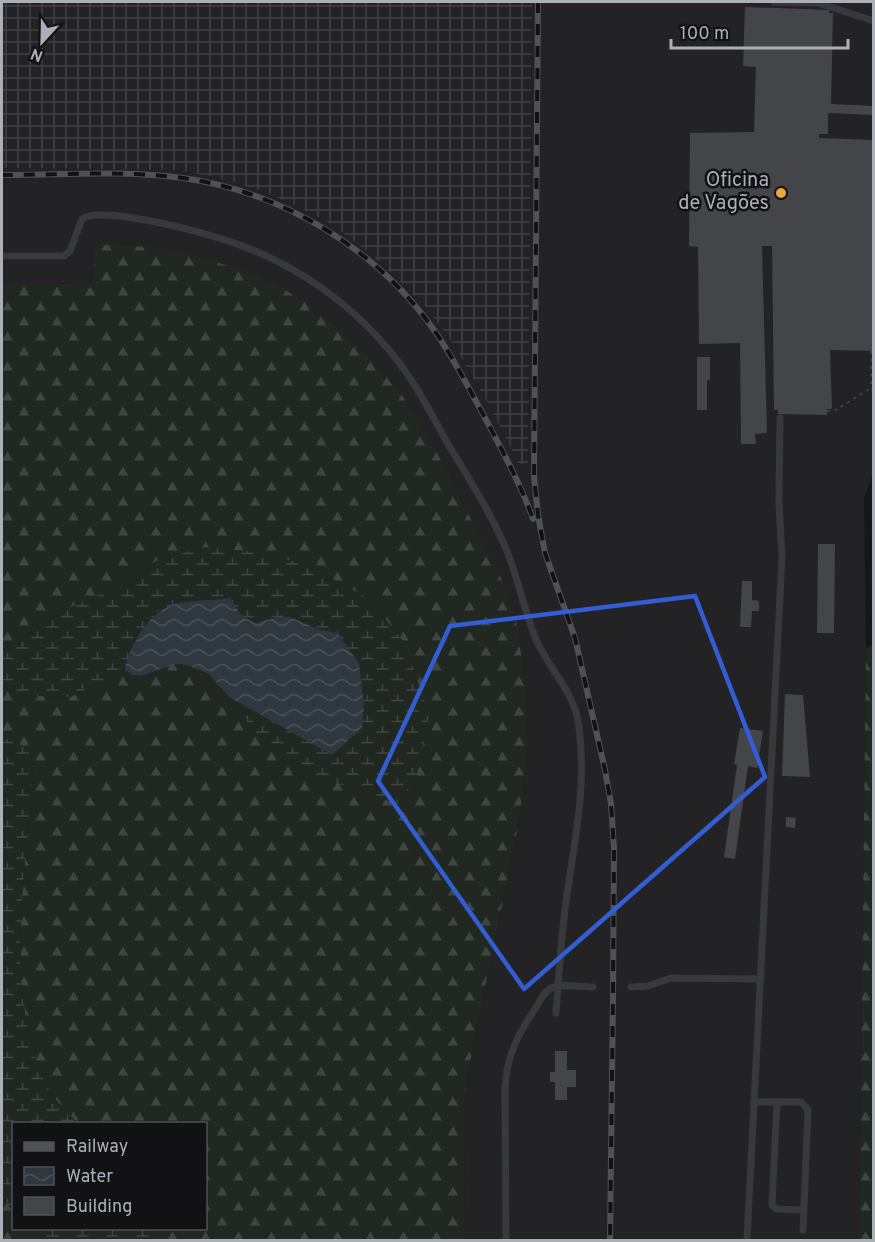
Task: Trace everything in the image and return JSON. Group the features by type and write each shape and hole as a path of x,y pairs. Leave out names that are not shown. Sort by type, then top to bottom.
{"lane":[{"path":"774,2 818,3 873,21"},
{"path":"2,256 64,256 70,251 82,219 92,215 137,219 188,230 245,247 295,270 349,309 366,324 395,358 420,396 496,528 514,569 537,642 570,695 578,715 583,783 566,904 556,1013"},
{"path":"747,1240 783,556 779,502 780,418"},
{"path":"631,987 648,986 671,978 760,979"},
{"path":"506,1240 505,1088 507,1067 519,1033 548,990 558,987 593,987"},
{"path":"754,1102 801,1102 808,1110 803,1230"},
{"path":"777,1102 772,1205 777,1209 804,1210"}],"path":[{"path":"871,351 870,388 873,392"},
{"path":"827,411 834,411 870,388"}],"highlighted area":[{"path":"695,596 765,777 524,989 378,781 450,626"}],"shaded area":[{"path":"2,2 532,2 528,463 519,465 490,407 455,347 427,308 370,253 331,224 293,204 256,189 176,170 2,168"},
{"path":"532,2 873,2 874,417 872,476 864,498 866,648 859,1240 464,1240 465,1091 519,822 528,745 527,703 522,660 408,403 373,360 337,327 298,297 95,244 94,284 2,283 2,168 176,170 256,189 293,204 331,224 370,253 427,308 455,347 490,407 519,465 528,463"}],"green space":[{"path":"94,244 149,247 200,257 251,273 298,297 337,327 373,360 408,403 436,451 503,582 516,621 522,660 527,703 528,745 519,822 465,1091 464,1240 155,1240 149,1230 207,1230 207,1122 76,1122 51,1093 37,1063 24,1010 20,954 25,856 32,795 32,764 30,749 2,737 2,685 16,695 70,697 125,670 132,675 141,676 176,664 186,665 209,674 255,733 322,778 405,644 370,599 306,565 156,561 118,586 69,608 2,650 2,283 94,284"},
{"path":"203,547 266,553 306,565 370,599 405,644 429,714 417,775 397,804 322,778 255,733 229,697 332,754 344,643 338,633 318,629 290,617 255,623 242,616 230,598 167,607 156,613 137,640 125,670 70,697 15,695 2,685 2,650 69,608 118,586 156,561"},
{"path":"873,645 874,1240 859,1240 866,648"},
{"path":"2,737 30,749 32,764 32,795 25,856 20,954 24,1010 29,1037 48,1088 76,1122 12,1122 12,1211 2,1196"},
{"path":"2,1196 12,1211 12,1230 26,1230 31,1240 2,1240"},
{"path":"26,1230 149,1230 155,1240 31,1240"}],"water":[{"path":"230,598 242,616 255,623 279,617 290,617 318,629 338,633 359,664 364,705 362,728 332,755 229,697 209,674 186,665 176,664 141,676 132,675 125,670 128,656 137,639 158,613 178,603"}],"building":[{"name":"Oficina de Vagões","path":"745,7 829,10 829,13 833,13 831,104 874,106 874,115 828,113 828,134 819,134 819,138 874,140 874,351 830,350 832,409 827,409 827,415 778,414 778,410 774,410 772,246 762,246 767,433 755,434 756,444 741,444 740,343 699,344 698,247 689,246 690,133 754,132 756,67 743,66"},
{"path":"697,357 710,357 707,410 697,410"},
{"path":"818,544 835,544 834,633 817,633"},
{"path":"742,581 752,581 752,600 759,601 759,611 752,611 751,627 740,627"},
{"path":"785,694 803,695 810,777 782,776"},
{"path":"740,728 763,731 757,768 748,766 735,859 724,857"},
{"path":"786,817 796,818 795,828 786,827"},
{"path":"555,1051 567,1051 567,1070 576,1070 576,1087 567,1087 567,1100 555,1100 555,1082 550,1082 550,1072 555,1072"}],"railway":[{"path":"538,2 534,476 545,553 575,638 611,804 614,848 610,1240"},
{"path":"2,175 116,174 183,178 220,185 256,196 324,228 384,274 411,300 434,330 460,372 497,441 517,480 533,519"}],"place":[{"name":"Oficina de Vagões","path":"781,193"}]}
